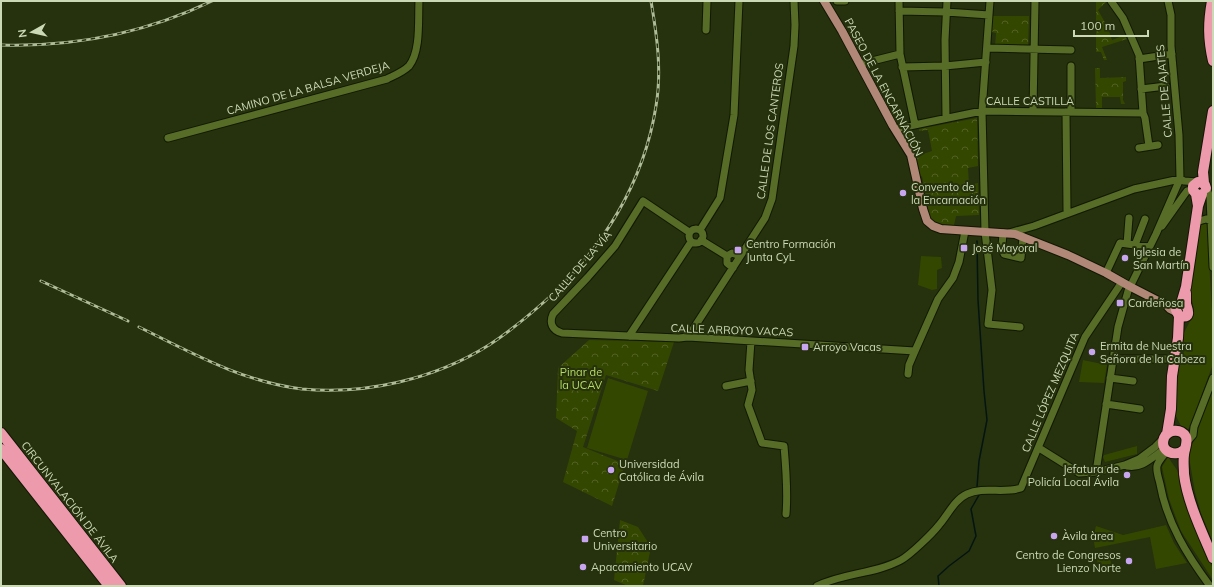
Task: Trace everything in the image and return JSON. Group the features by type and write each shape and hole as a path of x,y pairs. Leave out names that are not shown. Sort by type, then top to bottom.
{"highway":[{"path":"1212,1 1209,38 1213,61"},
{"path":"1184,475 1164,444 1171,409 1172,376 1181,310 1196,222 1199,188 1213,111"},
{"path":"1171,409 1173,419 1183,439 1184,475 1194,510 1213,558"},
{"path":"1165,436 1172,431 1183,439"},
{"name":"CIRCUNVALACIÓN DE ÁVILA","path":"1,433 121,586"},
{"path":"1168,451 1182,452 1183,439"},
{"name":"CIRCUNVALACIÓN DE ÁVILA","path":"1,449 109,586"}],"main road":[{"name":"PASEO DE LA ENCARNACIÓN","path":"824,1 842,31 894,129 910,155 922,209 927,221 933,226 941,229 1004,233 1023,237 1068,255 1106,273 1166,305 1181,310"}],"street":[{"name":"CAMINO DE LA BALSA VERDEJA","path":"168,138 380,81 400,73 409,65 417,51 419,1"},
{"path":"706,30 707,1"},
{"path":"700,230 720,198 734,115 739,1"},
{"name":"CALLE DE LOS CANTEROS","path":"688,337 765,218 772,199 794,46 794,1"},
{"path":"837,2 845,1"},
{"path":"899,1 900,54 915,125"},
{"path":"946,118 945,66 947,1"},
{"path":"990,1 982,111 985,232 992,290 988,324 1020,327"},
{"path":"1033,111 1035,1"},
{"path":"1111,1 1123,18 1139,58 1143,113 1149,146"},
{"name":"CALLE DE AJATES","path":"1168,1 1179,135 1180,179"},
{"path":"899,11 989,15"},
{"path":"987,48 1071,50"},
{"path":"860,64 900,54"},
{"path":"1139,58 1172,54"},
{"path":"902,67 945,66 986,62"},
{"path":"1068,214 1071,66"},
{"path":"1141,89 1166,86"},
{"name":"CALLE CASTILLA","path":"894,129 982,111 1143,113"},
{"path":"1139,148 1158,145"},
{"path":"1096,472 1118,326 1129,286 1156,234 1180,179"},
{"path":"1023,237 1021,258 1004,254 1002,246 1004,233 1034,226 1134,189 1180,179 1199,188 1210,204 1213,267"},
{"path":"1156,234 1187,191 1199,188"},
{"name":"CALLE DE LA VÍA","path":"552,326 550,320 553,314 588,277 614,246 643,201 690,232"},
{"path":"1129,218 1131,244"},
{"path":"1131,244 1145,219"},
{"path":"1196,222 1206,219 1210,220"},
{"path":"692,242 689,238 690,232 693,229 700,230"},
{"path":"692,242 698,243 701,240 703,236 700,230"},
{"path":"908,374 915,351 938,299 953,278 971,231"},
{"path":"701,240 726,256 727,263 732,268"},
{"path":"629,336 692,242"},
{"path":"1106,273 1120,243 1149,247"},
{"path":"726,256 732,253 740,256"},
{"name":"CALLE LÓPEZ MEZQUITA","path":"817,586 831,579 884,567 901,560 939,525 948,512 967,494 990,490 1011,491 1021,488 1085,337 1122,282"},
{"name":"CALLE ARROYO VACAS","path":"552,326 556,331 562,333 679,338 688,337 915,351"},
{"path":"751,341 749,370 752,390 748,405 762,443 784,446 787,493 786,514"},
{"path":"1113,359 1166,359"},
{"path":"1110,378 1133,381"},
{"path":"1183,439 1193,434 1194,427 1213,378"},
{"path":"726,386 751,381"},
{"path":"1106,404 1140,409"},
{"path":"1039,448 1079,473 1096,472 1125,465 1143,457 1165,436"},
{"path":"1125,465 1132,467 1144,464 1168,451"},
{"path":"1168,451 1157,465 1162,495 1182,545 1210,586"},
{"path":"1144,464 1154,466 1157,472"}],"green space":[{"path":"1096,1 1106,2 1098,10 1108,28 1112,40 1125,35 1127,39 1102,47 1107,60 1104,60 1101,52 1096,52"},
{"path":"992,16 1029,16 1028,48 995,48 996,33 992,32"},
{"path":"1095,68 1100,68 1100,78 1126,77 1126,81 1123,82 1123,100 1125,104 1121,104 1120,97 1102,97 1102,108 1096,108"},
{"path":"977,118 978,166 968,168 969,185 978,183 979,215 956,216 954,225 941,225 935,223 930,219 922,176 920,177 915,153 901,134 912,132 920,152 923,154 932,151 928,130 919,131 919,129"},
{"path":"1206,223 1207,225 1213,316 1213,364 1190,427 1187,430 1181,426 1176,416 1176,384 1182,337 1194,310 1190,289 1200,225"},
{"path":"921,256 941,257 942,268 937,270 937,289 932,290 918,285"},
{"name":"Pinar de la UCAV","path":"589,340 674,342 658,391 606,375 583,447 625,464 612,506 563,482 577,431 556,418 558,368"},
{"path":"1083,360 1107,365 1104,383 1079,382"},
{"path":"608,378 648,391 627,460 587,448"},
{"path":"1213,387 1213,542 1201,513 1195,492 1189,457"},
{"path":"1137,446 1137,454 1105,462 1103,457 1104,455"},
{"path":"1168,457 1177,470 1196,529 1213,569 1213,580 1181,531 1169,499 1162,467"},
{"path":"620,520 638,527 651,547 643,586 628,586 614,580"},
{"path":"1166,525 1174,543 1187,563 1156,569 1150,537 1095,548 1093,537 1096,526 1123,535"},
{"path":"1109,551 1112,569 1099,572 1096,554"}],"waterway":[{"path":"977,241 978,300 987,420 979,461 977,487"},
{"path":"939,586 938,576 969,551 976,536 971,509 979,495"}],"railway":[{"path":"1,45 55,43 109,36 161,22 212,1"},
{"path":"139,327 198,356 238,373 259,380 302,389 351,389 375,387 399,382 446,367 489,345 524,319 565,282 602,237 631,188 642,162 650,134 658,93 659,67 651,1"},
{"path":"41,281 128,321"}],"place":[{"name":"Convento de la Encarnación","path":"903,193"},
{"name":"José Mayoral","path":"964,248"},
{"name":"Centro Formación Junta CyL","path":"738,250"},
{"name":"Iglesia de San Martín","path":"1125,258"},
{"name":"Cardeñosa","path":"1120,303"},
{"name":"Arroyo Vacas","path":"805,347"},
{"name":"Ermita de Nuestra Señora de la Cabeza","path":"1092,352"},
{"name":"Universidad Católica de Ávila","path":"611,470"},
{"name":"Jefatura de Policía Local Ávila","path":"1127,475"},
{"name":"Àvila àrea","path":"1054,536"},
{"name":"Centro Universitario","path":"585,539"},
{"name":"Centro de Congresos Lienzo Norte","path":"1129,561"},
{"name":"Apacamiento UCAV","path":"583,567"}]}
